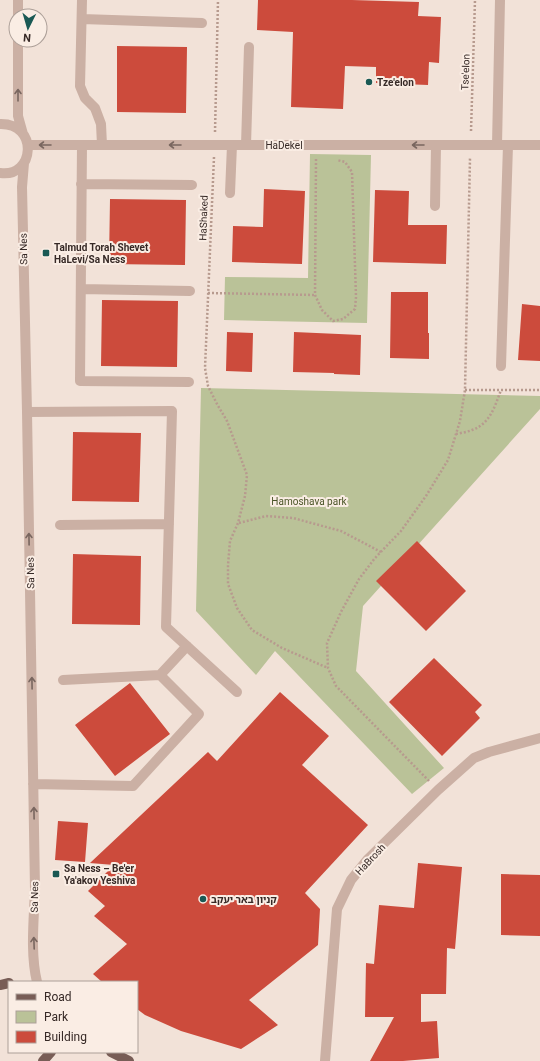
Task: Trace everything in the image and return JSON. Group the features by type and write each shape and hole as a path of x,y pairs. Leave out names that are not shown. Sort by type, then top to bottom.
{"main road":[{"path":"43,1061 50,1053"},
{"path":"113,1053 129,1061"}],"street":[{"path":"82,0 80,86 85,98 95,108 101,124 102,145"},
{"path":"496,145 500,0"},
{"path":"82,19 202,23"},
{"path":"246,145 249,47"},
{"path":"18,48 18,116 28,145"},
{"path":"0,124 17,128 23,134"},
{"name":"HaDekel","path":"28,145 540,145"},
{"name":"Sa Nes","path":"28,145 27,158 24,163 22,187 28,412 35,889 33,929 35,964 38,981"},
{"path":"82,145 80,381 189,382"},
{"path":"230,193 232,145"},
{"path":"435,206 436,145"},
{"path":"501,366 508,145"},
{"path":"0,173 11,172 18,169 24,163"},
{"path":"81,184 192,185"},
{"path":"81,289 190,291"},
{"path":"28,412 172,411 166,627 237,692"},
{"path":"60,525 169,524"},
{"path":"63,680 160,675 187,646"},
{"path":"33,784 133,786 199,714 160,675"},
{"name":"HaBrosh","path":"325,1061 337,909 351,880 368,859 438,790 474,758 489,752 540,738"}],"path":[{"name":"HaShaked","path":"218,0 205,368 208,386 228,421 247,475 245,496 238,523 230,541 228,584 236,608 252,630 282,648 328,668"},
{"name":"Tse'elon","path":"328,668 327,643 341,612 359,579 380,552 401,531 426,496 448,460 460,421 465,390 470,145 475,0"},
{"path":"323,160 316,160 315,295 322,310 333,321 344,319 355,309 356,297 352,172 345,162 336,160"},
{"path":"208,293 315,295"},
{"path":"465,390 540,390"},
{"path":"456,434 473,430 484,423 494,411 501,390"},
{"path":"238,523 266,516 293,518 341,531 380,552"},
{"path":"328,668 336,686 438,790"}],"green space":[{"path":"310,154 371,155 367,323 224,320 225,277 308,278"},
{"name":"Hamoshava park","path":"201,388 540,396 540,409 363,606 356,671 444,768 412,794 275,651 256,675 196,611"}],"building":[{"path":"258,0 419,2 418,16 441,17 439,63 429,62 428,85 376,83 376,67 345,66 343,109 291,107 293,32 257,30"},
{"path":"117,46 187,47 186,113 117,112"},
{"path":"264,189 305,191 302,264 232,262 233,226 263,227"},
{"path":"375,190 409,191 408,225 447,225 446,264 373,262"},
{"path":"110,199 186,200 185,265 109,264"},
{"path":"391,292 428,292 429,359 390,358"},
{"path":"102,300 178,301 177,367 101,366"},
{"path":"522,304 540,306 540,361 518,360"},
{"path":"227,332 253,333 252,372 226,371"},
{"path":"294,332 361,335 360,375 293,372"},
{"path":"73,432 141,433 139,502 72,501"},
{"path":"417,541 466,591 426,631 376,581"},
{"path":"73,554 141,556 140,625 72,624"},
{"path":"434,658 482,705 475,712 480,718 442,756 389,702"},
{"path":"130,683 170,734 115,776 75,725"},
{"name":"קניון באר יעקב","path":"280,692 329,736 302,765 368,825 305,893 320,909 318,945 249,1000 278,1025 241,1049 181,1031 145,1015 138,1010 138,981 101,981 93,974 127,944 94,916 105,906 88,891 114,865 90,863 208,752 217,761"},
{"path":"58,821 88,823 85,862 55,860"},
{"path":"418,863 462,867 455,949 447,948 446,994 421,994 421,1022 437,1021 439,1058 403,1061 370,1061 394,1017 365,1017 366,963 374,964 379,905 414,908"},
{"path":"501,874 540,875 540,936 501,935"}],"place":[{"name":"Tze'elon","path":"369,82"},
{"name":"Talmud Torah Shevet HaLevi/Sa Ness","path":"46,253"},
{"name":"Sa Ness – Be'er Ya'akov Yeshiva","path":"56,874"},
{"name":"קניון באר יעקב","path":"203,899"}]}
